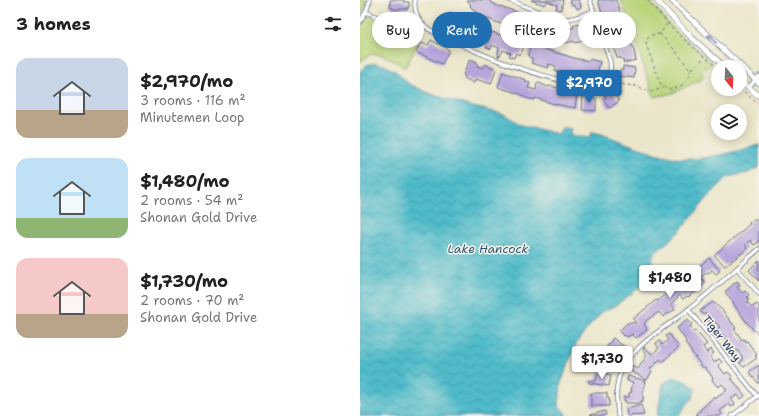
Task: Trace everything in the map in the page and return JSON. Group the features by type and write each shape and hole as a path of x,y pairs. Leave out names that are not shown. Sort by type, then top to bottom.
{"main road":[{"path":"656,0 691,37 717,60"},
{"path":"672,0 758,80"},
{"path":"749,87 759,96"}],"street":[{"path":"360,22 366,12 370,0"},
{"path":"415,0 416,12"},
{"path":"509,0 557,17 567,19 575,18 593,11"},
{"path":"424,25 431,30 475,52 527,70 589,86 599,84 604,81 610,74 611,68 590,0"},
{"path":"366,12 372,14"},
{"path":"749,87 758,80"},
{"path":"618,416 616,398 619,377 630,357 646,341 688,309 759,249"},
{"path":"737,268 759,294"},
{"name":"Tiger Way","path":"688,309 758,396"},
{"path":"732,416 758,396"}],"path":[{"path":"647,0 668,23 711,62"},
{"path":"660,34 668,23"},
{"path":"692,70 660,34 653,34 649,36 646,44 656,73 660,83 669,90 680,86 689,77 692,70 696,68 704,56"},
{"path":"612,79 625,85 636,86 651,92 664,87"},
{"path":"747,94 759,105"}],"green space":[{"path":"360,0 368,0 360,18"},
{"path":"621,0 649,0 668,23 711,62 705,69 700,71 704,76 702,79 673,93 654,97 636,44 636,12 625,12"},
{"path":"367,17 372,17 372,48 415,48 405,68 378,54 371,55 360,62 360,28"}],"water":[{"name":"Lake Hancock","path":"375,63 384,65 395,71 409,84 428,93 473,107 504,114 521,125 558,134 563,127 571,129 570,135 590,138 592,132 595,132 659,154 683,159 712,157 759,145 759,167 748,173 728,177 710,195 679,232 653,255 650,273 640,287 615,306 602,312 577,342 561,383 559,406 565,412 566,416 360,416 360,72 366,66"},
{"path":"673,377 690,383 695,389 693,397 678,416 657,416 663,384"}],"building":[{"path":"390,0 404,0 404,2 409,2 409,7 408,9 392,9 392,7 390,7"},
{"path":"467,0 488,0 499,7 500,6 516,12 500,12 500,24 492,20 492,12 476,12 470,6 471,5"},
{"path":"531,0 563,0 561,10 556,9 557,5 547,1 544,5"},
{"path":"570,0 579,0 581,7 577,9 575,5 572,5"},
{"path":"598,0 616,0 620,12 602,12"},
{"path":"574,25 578,25 578,42 575,43 574,41 570,42 570,28 573,28"},
{"path":"492,32 500,35 500,48 523,48 519,55 516,53 514,58 509,56 511,53 503,50 498,57 499,48 492,45"},
{"path":"431,40 432,48 445,48 449,50 442,64 416,52 418,48 424,48 424,44 428,45"},
{"path":"530,48 541,48 577,59 589,61 589,59 600,62 596,77 586,74 587,72 579,71 578,76 555,71 556,66 549,64 548,68 531,63 533,59 528,55"},
{"path":"633,48 636,60 624,63 622,58 617,58 614,49 612,49"},
{"path":"470,59 477,62 477,66 483,68 484,65 487,65 496,69 491,84 476,79 474,83 464,78 465,76 463,75"},
{"path":"623,66 635,68 634,78 619,76 620,70 623,70"},
{"path":"503,72 526,80 525,82 530,83 528,88 536,90 537,83 539,83 548,87 551,86 577,93 575,108 554,104 535,98 534,100 526,98 520,94 498,87"},
{"path":"607,90 612,90 619,101 610,108 603,99 606,98 603,93"},
{"path":"583,96 592,96 592,98 596,98 596,111 582,110"},
{"path":"759,218 759,241 754,245 750,240 745,245 747,247 746,250 725,266 714,255 750,224 749,223 754,219 755,221"},
{"path":"709,258 720,271 716,274 712,270 701,277 705,283 701,288 683,299 680,295 671,304 675,309 663,317 659,312 647,320 644,324 647,330 636,338 632,334 627,337 625,335 624,336 619,331 627,323 636,323 633,319"},
{"path":"759,260 759,281 749,270"},
{"path":"737,281 740,285 737,287 742,293 745,291 749,295 747,297 749,300 747,302 752,307 757,304 759,307 759,335 748,324 725,292"},
{"path":"713,302 722,310 736,328 734,329 742,340 744,339 746,342 747,341 757,355 755,356 757,358 744,367 739,363 742,361 742,356 737,350 732,354 726,346 729,343 727,339 722,334 719,336 716,333 716,330 720,327 715,322 710,324 708,321 711,319 706,313 703,315 700,311"},
{"path":"687,320 692,324 690,326 694,332 696,331 707,344 703,347 707,353 711,349 714,353 710,356 714,362 719,359 722,362 718,365 725,374 728,372 731,375 731,378 745,396 741,399 738,395 731,399 735,404 731,407 729,404 720,411 722,414 720,416 698,416 696,414 714,397 715,399 727,390 722,384 719,387 718,385 717,386 705,367 703,368 685,343 685,339 677,328"},
{"path":"669,334 679,347 662,362 660,359 650,369 652,371 647,380 631,371 633,366 638,369 647,355 643,349 644,347 652,354 659,348 656,343 660,341 662,345 668,340 665,336"},
{"path":"613,338 626,348 618,358 606,348"},
{"path":"601,353 616,360 614,365 616,366 613,372 596,365"},
{"path":"759,365 759,384 749,372"},
{"path":"598,372 611,375 609,386 589,383 589,380 596,381"},
{"path":"628,376 646,381 643,392 643,401 641,401 642,403 626,403 626,401 624,401 624,397 629,397 629,393 632,392 633,382 627,381"},
{"path":"591,393 607,393 607,398 609,398 609,406 591,406"},
{"path":"641,405 644,415 627,416 626,409"},
{"path":"605,411 606,415 590,416 590,415"}]}
